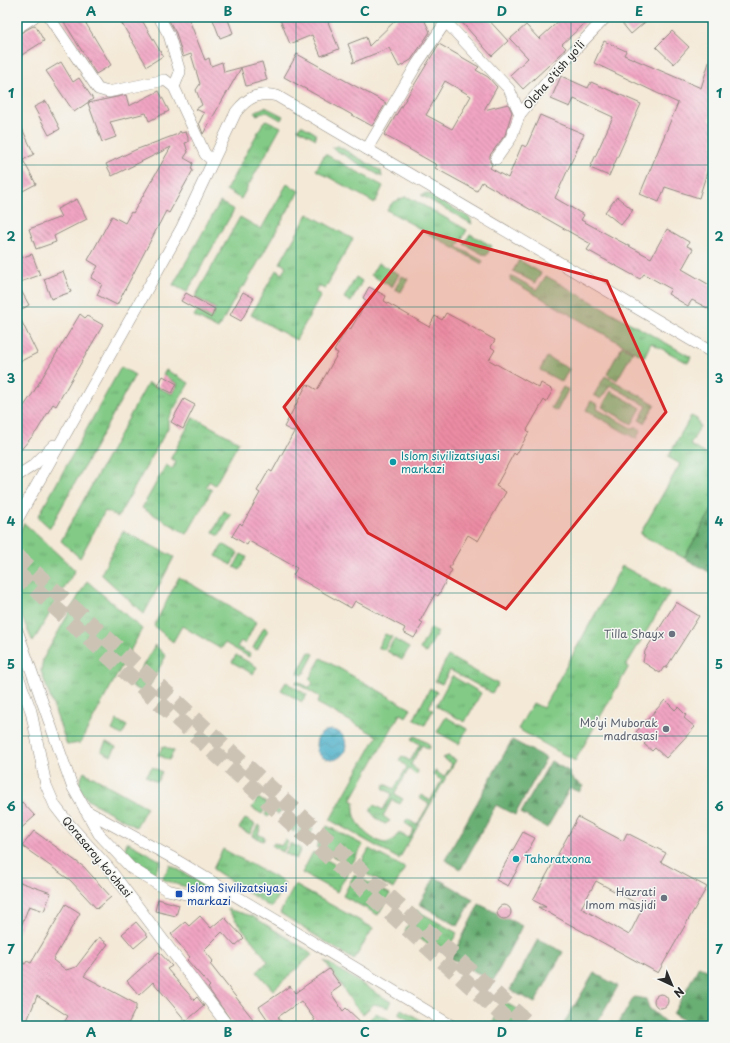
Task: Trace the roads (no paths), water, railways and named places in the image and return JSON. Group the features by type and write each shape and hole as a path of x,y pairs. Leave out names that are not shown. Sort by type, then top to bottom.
{"street":[{"path":"17,28 34,17"},
{"path":"49,17 98,89 108,92 165,80 174,87 206,154 213,160"},
{"path":"159,17 169,35 180,72 174,87"},
{"name":"Olcha o'tish yo'li","path":"496,158 511,138 520,114 566,59 606,17"},
{"path":"367,150 417,64 447,19 509,89 520,114"},
{"path":"17,520 64,434 181,229 236,112 247,100 265,94 277,96 713,353"},
{"path":"17,476 34,465 64,434"},
{"path":"17,630 72,786 99,834 116,854 131,868 155,884 179,894 232,894"},
{"name":"Qorasaroy ko'chasi","path":"17,673 30,711 46,785 55,806 69,824 108,867 228,1026"},
{"path":"85,810 232,894 452,1026"}],"water":[{"path":"331,730 337,731 345,739 345,751 337,759 331,760 325,759 317,751 316,745 317,739 325,731"}],"tunnel":[{"path":"17,556 531,1026"},
{"path":"17,573 514,1026"}],"place":[{"name":"Islom sivilizatsiyasi markazi","path":"393,462"},
{"name":"Tilla Shayx","path":"672,634"},
{"name":"Mo’yi Muborak madrasasi","path":"666,729"},
{"name":"Tahoratxona","path":"516,859"},
{"name":"Islom Sivilizatsiyasi markazi","path":"179,894"},
{"name":"Hazrati Imom masjidi","path":"664,898"}]}
